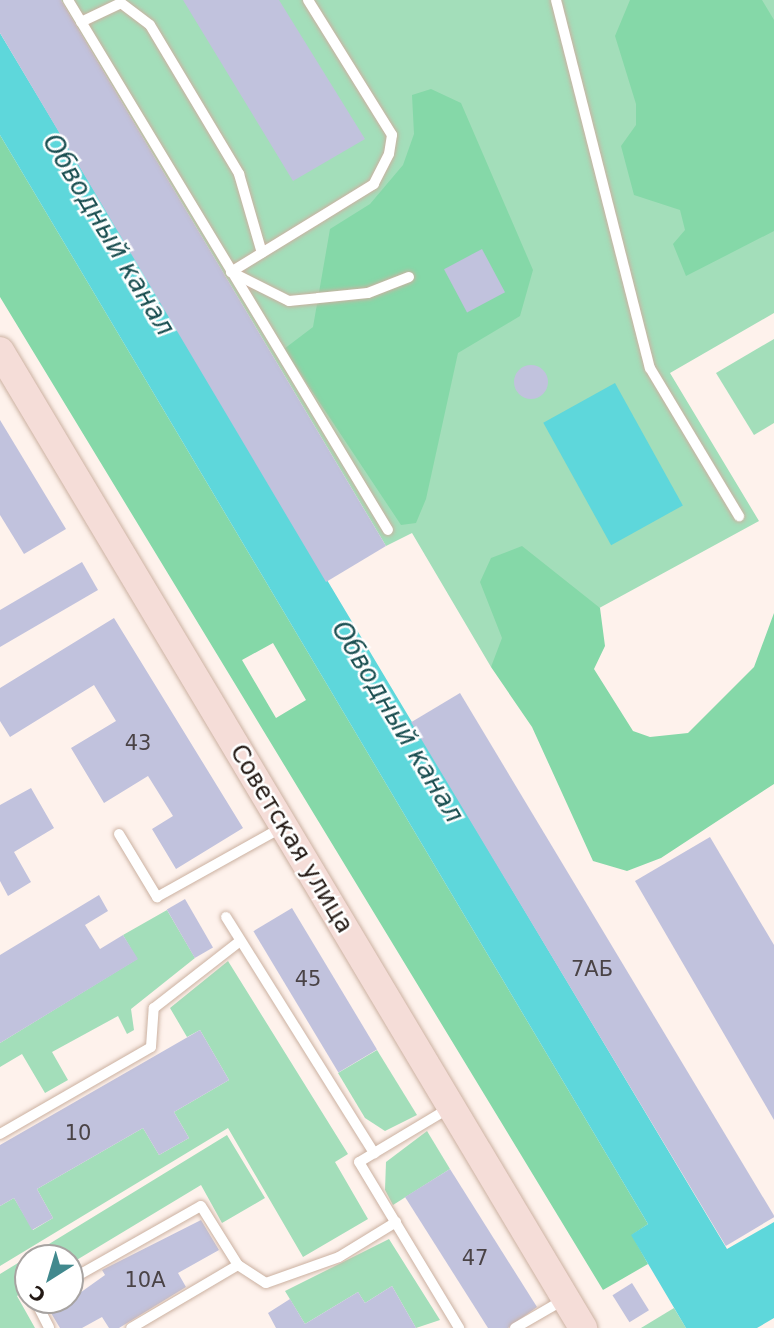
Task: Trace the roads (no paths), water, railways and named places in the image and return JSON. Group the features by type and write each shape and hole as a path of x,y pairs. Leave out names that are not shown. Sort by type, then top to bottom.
{"street":[{"name":"Советская улица","path":"0,351 583,1328"}],"lane":[{"path":"68,0 388,530"},
{"path":"231,272 374,184 389,154 392,135 308,0"},
{"path":"556,0 650,368 740,516"},
{"path":"81,22 121,3 150,25 239,174 262,253"},
{"path":"231,272 289,301 358,295 409,277"},
{"path":"119,834 157,897 284,827"},
{"path":"226,917 374,1153"},
{"path":"0,1133 151,1046 154,1008 240,941"},
{"path":"451,1107 359,1162 459,1328"},
{"path":"84,1272 201,1206 238,1265 266,1283 339,1257 396,1222"},
{"path":"131,1328 238,1265"},
{"path":"515,1328 565,1299"}],"water":[{"name":"Обводный канал","path":"0,33 727,1249 774,1222 774,1318 757,1328 686,1328 631,1235 648,1224 0,135"},
{"path":"615,383 683,505 611,545 543,423"}]}
